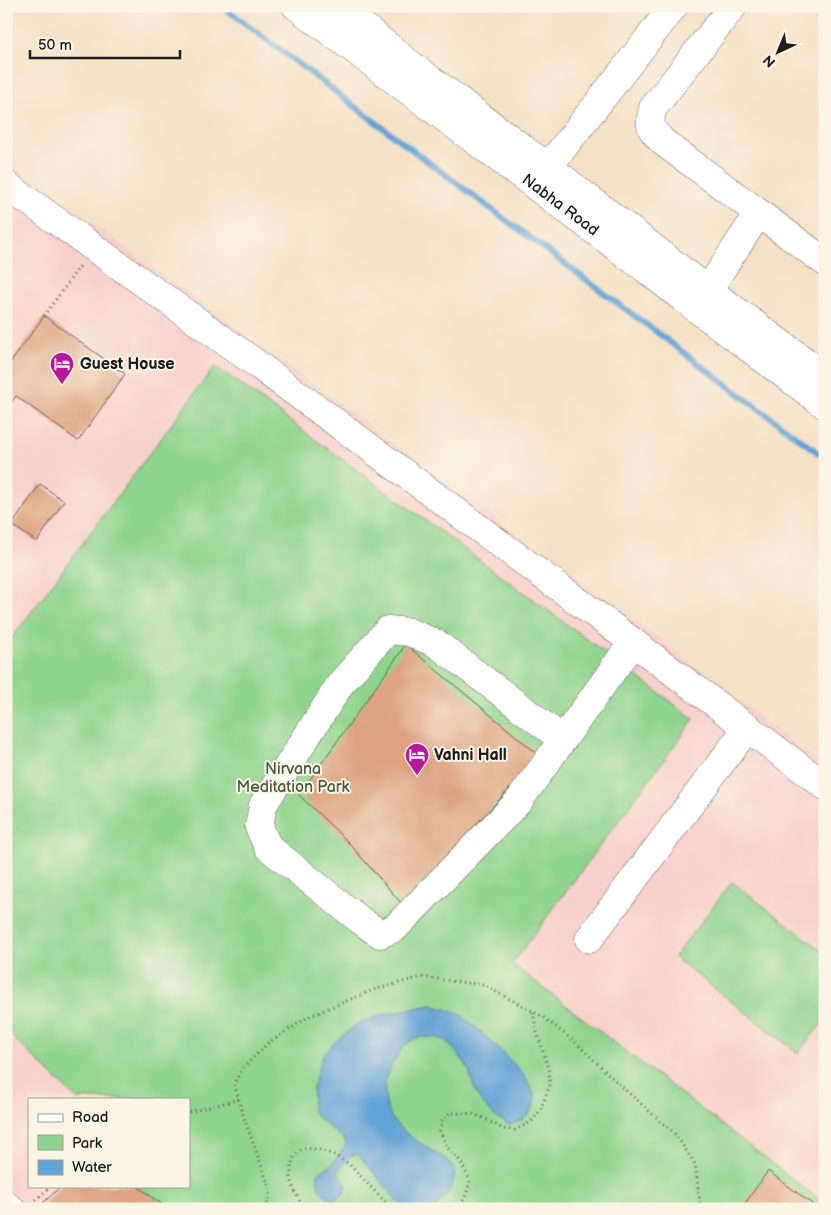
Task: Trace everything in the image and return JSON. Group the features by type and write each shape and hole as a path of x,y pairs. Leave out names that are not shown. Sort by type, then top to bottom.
{"street":[{"name":"Nabha Road","path":"296,6 825,406"},
{"name":"Nabha Road","path":"338,6 406,61 708,290 825,376"},
{"path":"548,167 674,6"},
{"path":"733,6 653,108 650,122 653,132 663,142 758,214 825,262"},
{"path":"6,185 243,354 825,786"},
{"path":"708,290 758,214"},
{"path":"562,739 437,644 409,632 388,630 341,683 264,805 259,827 268,847 360,920 380,934 395,928 518,802 632,642"},
{"path":"589,939 748,728"},
{"path":"6,1205 11,1209"}],"path":[{"path":"44,316 93,247"},
{"path":"266,1209 271,1192 243,1115 234,1082 243,1068 268,1043 310,1016 373,990 422,977 483,985 542,1016 576,1043 676,1135 696,1164 701,1209"},
{"path":"457,1209 467,1192 470,1180 460,1161 447,1147 440,1131 442,1120 450,1113 474,1114 503,1129 515,1130 531,1122 540,1111 550,1085 549,1070 536,1029 533,1011"},
{"path":"190,1112 239,1099"},
{"path":"306,1209 294,1190 290,1173 292,1161 296,1154 304,1148 317,1148 349,1164 392,1209"},
{"path":"26,1209 49,1188"}],"shaded area":[{"name":"Nirvana Meditation Park","path":"6,160 648,630 825,768 825,1209 6,1209"}],"green space":[{"name":"Nirvana Meditation Park","path":"215,366 694,719 512,964 825,1204 825,1209 168,1209 140,1188 190,1188 190,1098 76,1098 6,1031 6,646"},
{"path":"732,882 825,953 825,1019 798,1053 674,957"}],"water":[{"path":"431,1005 459,1013 480,1031 521,1071 535,1095 534,1105 529,1114 521,1121 510,1125 505,1123 487,1109 481,1101 476,1093 467,1066 444,1040 420,1037 414,1039 405,1045 387,1075 385,1082 386,1105 401,1129 450,1163 454,1176 451,1188 433,1209 404,1209 358,1154 351,1155 338,1171 347,1185 344,1194 334,1200 320,1190 318,1173 331,1165 346,1145 345,1140 318,1118 312,1110 313,1086 323,1054 356,1025 381,1015"}],"building":[{"name":"Guest House","path":"44,316 125,374 78,441 16,396 6,409 6,369"},
{"path":"40,484 64,501 37,542 12,525"},
{"name":"Vahni Hall","path":"405,644 540,756 402,904 348,842 299,795"},
{"path":"768,1171 819,1209 741,1209"},
{"path":"59,1188 140,1188 168,1209 51,1209 43,1203"}],"waterway":[{"path":"222,6 825,458"}],"place":[{"name":"Guest House","path":"62,385"},
{"name":"Vahni Hall","path":"417,776"}]}
